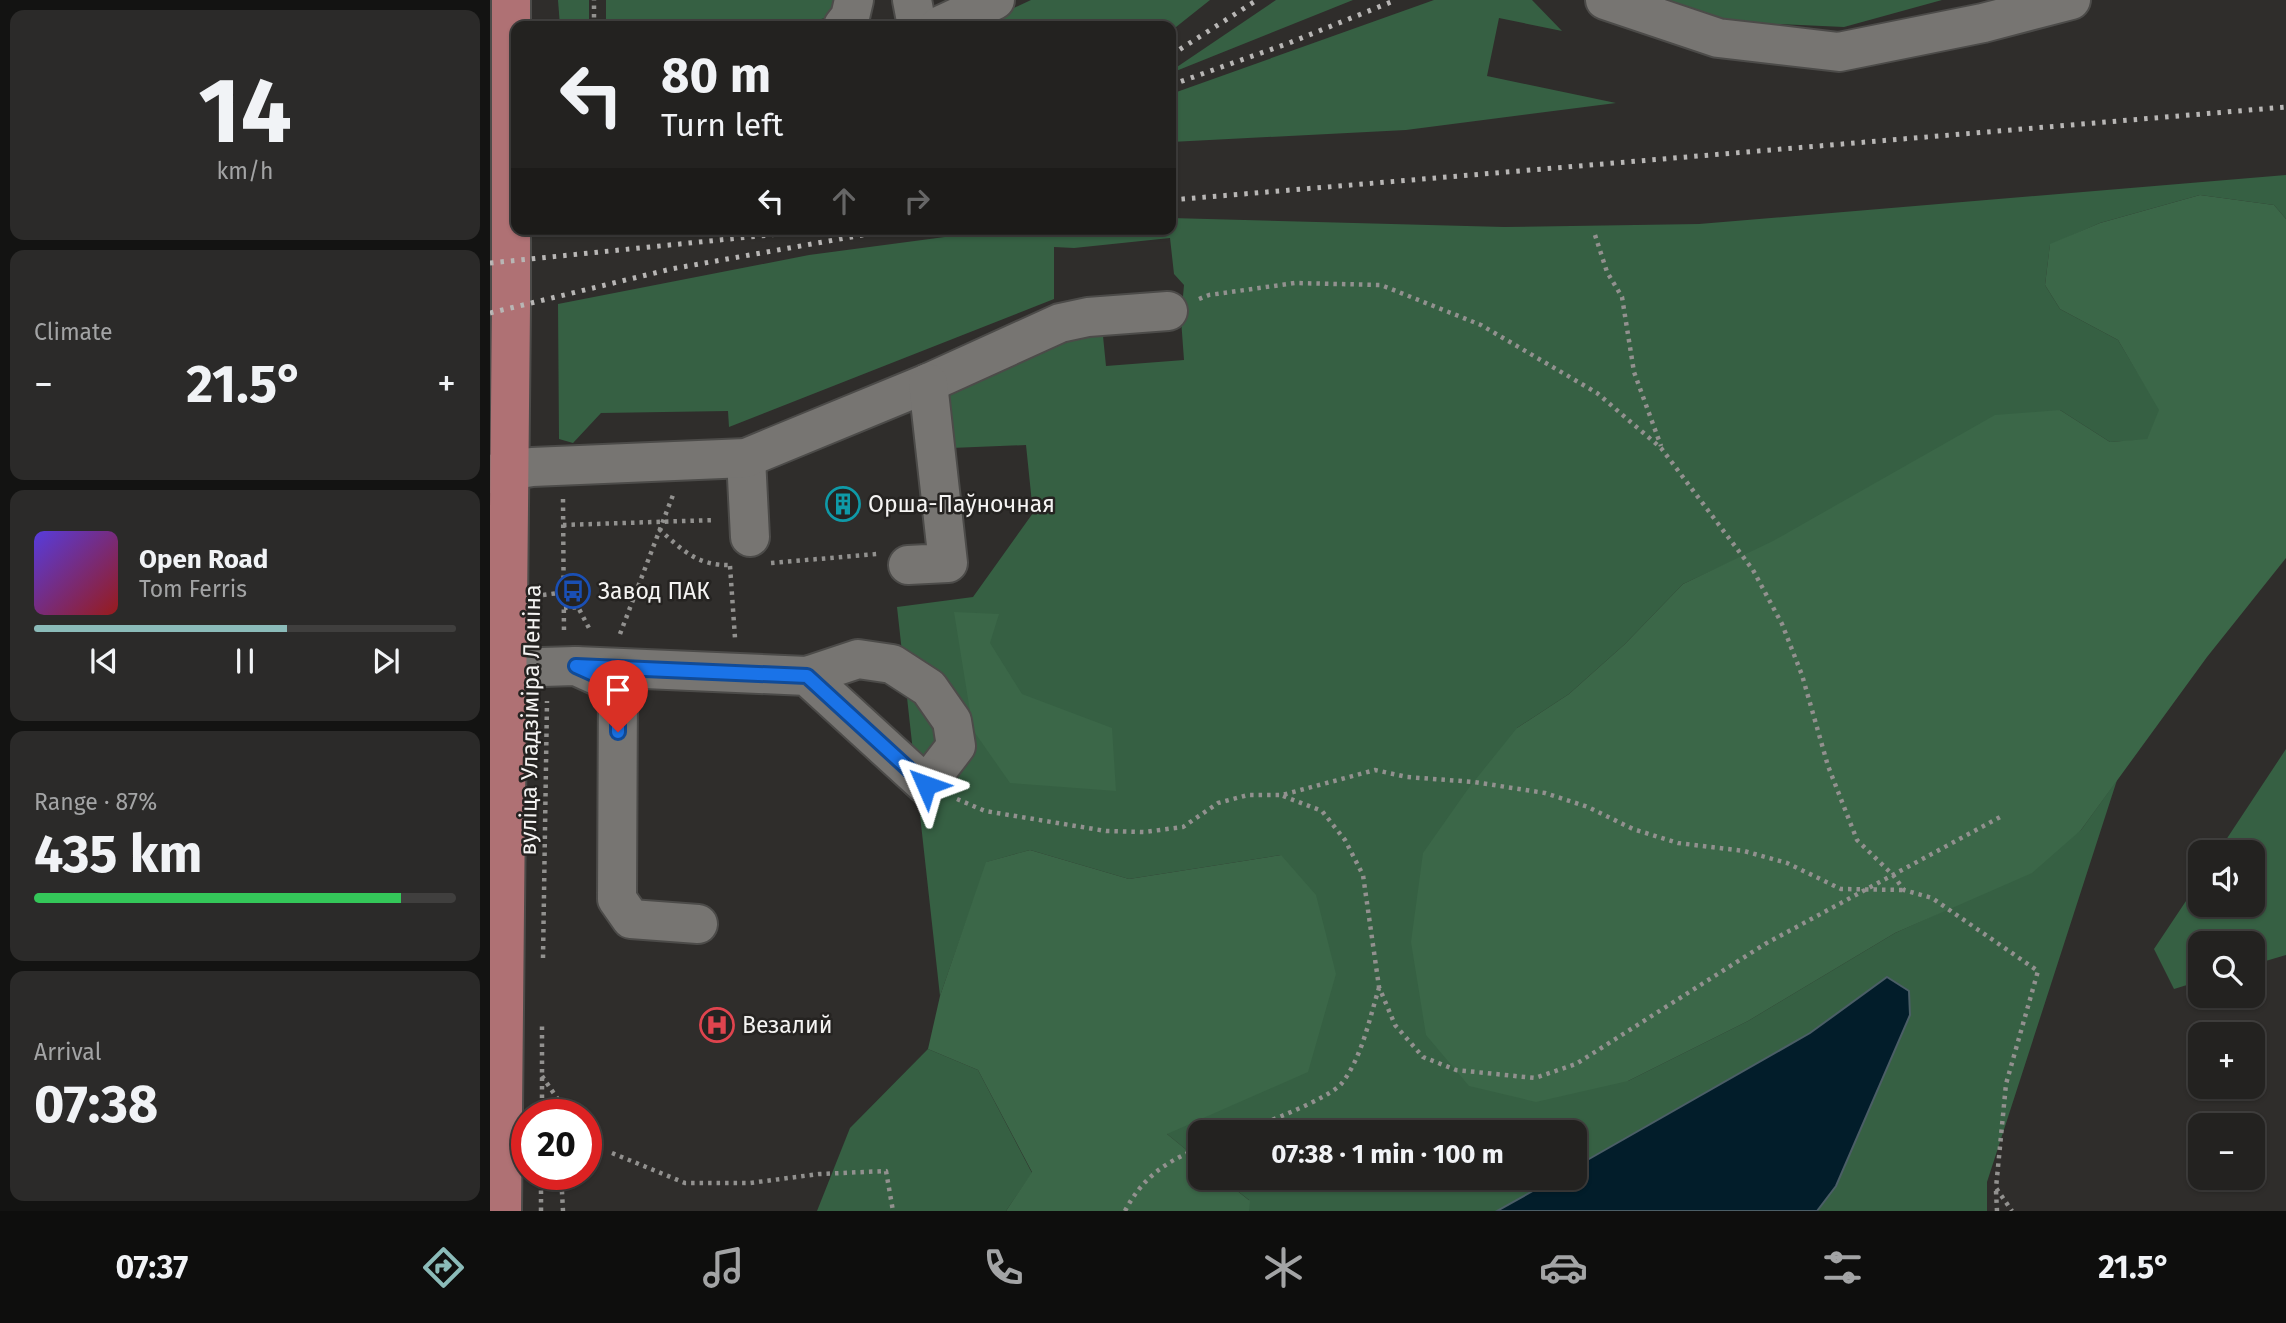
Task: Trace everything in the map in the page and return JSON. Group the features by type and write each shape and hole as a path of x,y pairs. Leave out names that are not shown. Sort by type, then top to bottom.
{"main road":[{"name":"вуліца Уладзіміра Леніна","path":"511,0 511,21"},
{"path":"535,0 535,21"},
{"name":"вуліца Уладзіміра Леніна","path":"502,1211 553,668 510,470 513,235"},
{"name":"вуліца Уладзіміра Леніна","path":"526,1211 553,668 553,599 510,470 532,235"}],"lane":[{"path":"848,21 854,0"},
{"path":"912,0 916,21"},
{"path":"950,21 995,0"},
{"path":"1605,0 1718,38 1839,52 1983,23 2071,0"},
{"path":"510,470 746,458 928,383 1060,323 1088,317 1168,311"},
{"path":"895,559 948,563 928,383"},
{"path":"740,550 746,458"},
{"path":"553,668 807,676 858,659 892,664 929,688 952,721 956,746 926,785 807,676"},
{"path":"553,668 618,685 617,899 631,919 698,925"}],"path":[{"path":"594,0 594,21"},
{"path":"1595,235 1607,272 1622,297 1634,372 1661,448"},
{"path":"1168,311 1209,295 1295,283 1381,285 1481,325 1597,393 1661,448 1753,570 1782,624 1802,675 1828,766 1857,840 1893,875 1904,890"},
{"path":"620,636 670,498 680,487"},
{"path":"543,959 553,599 563,525 563,497"},
{"path":"563,525 663,522 740,550 895,559"},
{"path":"659,529 679,547 710,565 740,550"},
{"path":"736,642 740,550"},
{"path":"553,599 573,591"},
{"path":"553,599 578,607 553,668"},
{"path":"926,785 985,811 1107,831 1144,832 1183,827 1218,803 1248,795 1282,796 1375,771 1407,777 1442,778 1545,793 1577,803 1633,829 1678,843 1744,851 1787,863 1841,889 1904,890 1932,898 2038,971 2006,1084 1996,1188 1997,1211"},
{"path":"1282,796 1322,811 1345,840 1363,875 1379,988 1395,1026 1423,1057 1456,1070 1535,1078 1576,1064 1765,944 2002,816"},
{"path":"1270,1120 1306,1105 1340,1086 1356,1060 1379,988"},
{"path":"542,1012 542,1099"},
{"path":"542,1076 557,1099"},
{"path":"612,1153 685,1183 750,1183 819,1174 886,1171 893,1211"},
{"path":"1125,1211 1136,1190 1160,1167 1188,1154"},
{"path":"1996,1188 2012,1211"},
{"path":"541,1190 541,1211"},
{"path":"562,1190 563,1211"}],"green space":[{"path":"558,0 589,0 589,21 560,21"},
{"path":"606,0 835,0 833,16 814,21 606,21"},
{"path":"1031,0 1210,0 1176,27 1176,21 986,21"},
{"path":"1276,0 1353,0 1176,71 1176,68"},
{"path":"1434,0 1532,0 1562,31 1499,18 1487,76 1616,103 1406,130 1176,142 1176,92"},
{"path":"1645,0 1942,0 1844,27 1687,20"},
{"path":"2286,175 2286,219 2274,205 2200,195 2100,223 2050,245 2045,285 2060,309 2118,340 2160,410 2147,440 2110,442 2060,410 1683,584 1625,644 1569,694 1517,728 1628,1081 1748,1021 1895,933 1959,904 2081,830 2117,780 1987,1182 1987,1211 1249,1211 1249,1200 1236,1190 1587,1190 1587,1120 1188,1120 1188,1151 1167,1134 1281,855 1129,879 1030,850 987,862 940,996 897,607 973,597 1033,513 1026,445 951,448 945,389 1102,326 1106,366 1184,360 1181,319 1184,285 1174,274 1170,238 1074,248 1054,247 1054,299 729,427 728,411 601,413 573,443 559,439 558,304 809,255 960,235 1176,235 1176,218 1504,227 1699,224"},
{"path":"2200,195 2274,205 2286,219 2286,558 2207,657 2081,830 2032,873 1895,933 1748,1021 1628,1081 1536,1102 1469,1086 1426,1035 1411,942 1423,853 1468,789 1517,728 1569,694 1625,644 1683,584 1773,541 1995,415 2060,410 2110,442 2147,439 2159,410 2118,340 2060,309 2045,285 2050,244 2100,223"},
{"path":"954,612 999,614 990,643 1022,694 1112,728 1116,791 1010,783 973,730"},
{"path":"2286,749 2286,955 2265,961 2265,931 2188,931 2188,985 2174,989 2154,949 2188,898 2188,917 2265,917 2265,840 2226,840"},
{"path":"1030,850 1129,879 1281,855 1316,895 1336,974 1308,1072 1199,1120 1188,1120 1188,1125 1167,1134 1188,1151 1188,1190 1236,1190 1250,1201 1249,1211 1006,1211 1032,1172 978,1070 928,1049 940,996 986,862"},
{"path":"928,1049 978,1070 1032,1173 1006,1211 817,1211 850,1128"}],"water":[{"path":"1887,977 1909,991 1910,1015 1836,1186 1817,1211 1497,1211 1535,1190 1587,1190 1587,1160 1810,1033"}],"railway":[{"path":"1176,52 1257,0"},
{"path":"1176,83 1289,43 1396,0"},
{"path":"1176,200 2286,107"},
{"path":"490,263 769,235"},
{"path":"490,313 671,269 862,235"}],"place":[{"name":"Орша-Паўночная","path":"843,504"},
{"name":"Завод ПАК","path":"573,591"},
{"name":"Везалий","path":"717,1025"}],"route":[{"path":"618,732 618,685 576,666 807,676 926,785"}]}
